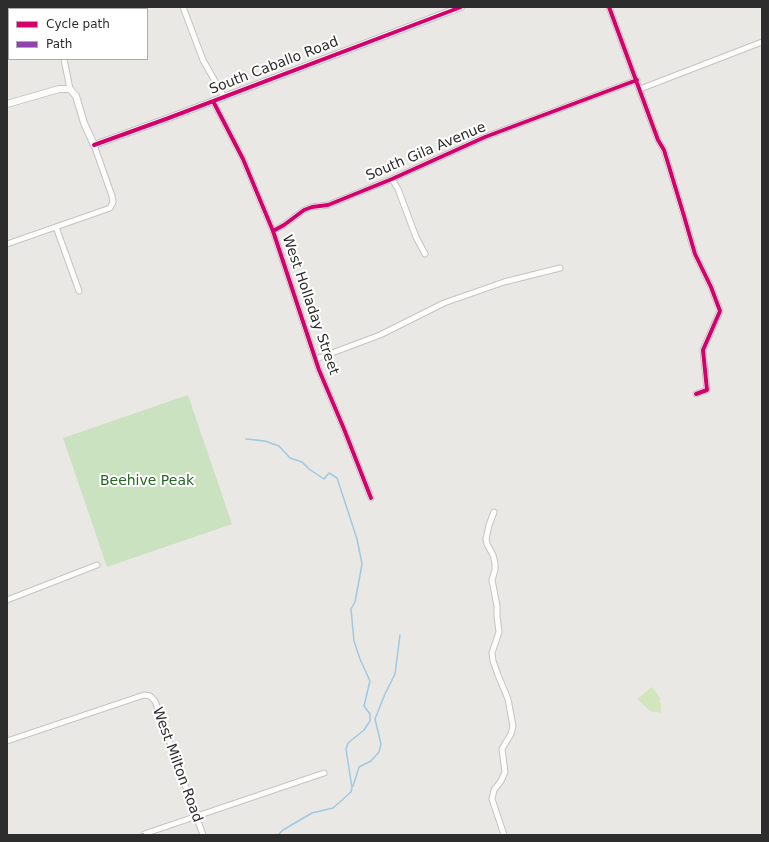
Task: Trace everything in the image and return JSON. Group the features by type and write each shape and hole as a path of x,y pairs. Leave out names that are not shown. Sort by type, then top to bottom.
{"street":[{"path":"183,7 203,60 224,97"},
{"name":"South Caballo Road","path":"94,145 461,7"},
{"path":"609,7 658,140 664,150 695,254 711,287 720,311 703,350 707,390 696,394"},
{"path":"640,89 762,42"},
{"path":"7,244 110,208 113,202 94,145 84,123 76,96 70,89 64,60"},
{"name":"South Gila Avenue","path":"272,231 284,225 304,210 312,207 328,205 392,179 486,137 637,80"},
{"path":"7,104 59,89 70,89"},
{"name":"West Holladay Street","path":"213,101 243,159 272,231 316,358 371,498"},
{"path":"392,179 398,190 416,237 425,254"},
{"path":"56,227 79,291"},
{"path":"316,358 380,336 444,303 504,282 560,268"},
{"path":"494,512 486,539 495,563 495,570 492,580 500,632 492,653 495,668 508,699 513,726 511,734 502,749 505,772 502,781 494,790 492,799 504,835"},
{"path":"7,600 97,566"},
{"name":"West Milton Road","path":"7,741 144,695 150,696 155,701 203,835"},
{"path":"144,834 324,773"}],"green space":[{"name":"Beehive Peak","path":"188,395 232,524 107,567 63,438"},
{"path":"652,687 661,699 659,701 661,704 661,713 650,711 637,699"}],"waterway":[{"path":"246,439 265,441 279,446 290,458 302,462 309,469 324,479 329,473 337,478 357,539 362,564 355,602 351,609 354,641 370,681 364,706 370,714 370,721 364,730 348,743 346,749 352,788 351,792 333,808 312,813 283,830 278,835"},
{"path":"353,786 359,767 371,761 379,752 381,744 375,719 395,674 400,635"}],"cycle path":[{"path":"94,145 461,7"},
{"path":"609,7 658,140 664,150 695,254 711,287 720,311 703,350 707,390 696,394"},
{"path":"273,231 284,225 304,210 312,207 328,205 392,179 485,137 637,80"},
{"path":"213,101 243,159 273,231 319,370 371,498"}]}
